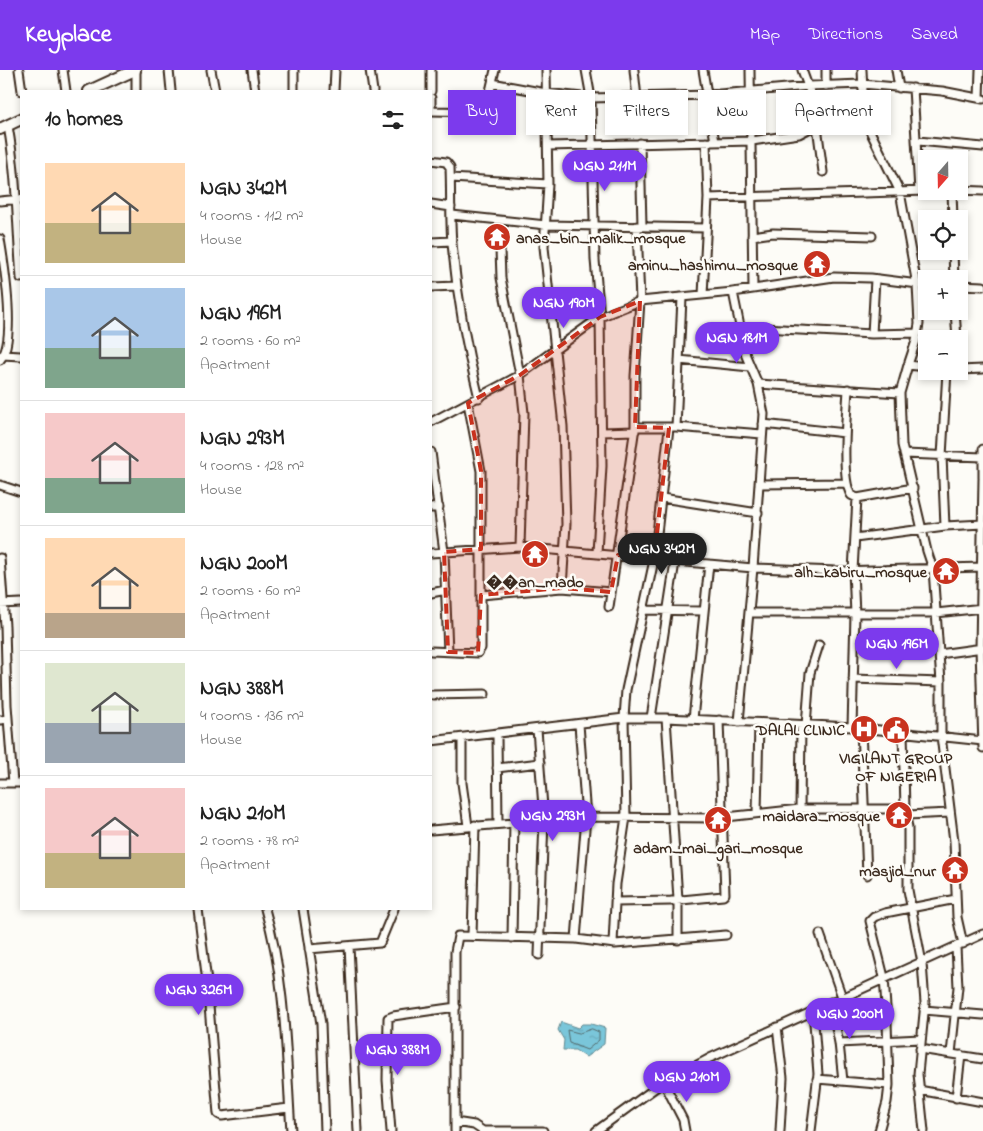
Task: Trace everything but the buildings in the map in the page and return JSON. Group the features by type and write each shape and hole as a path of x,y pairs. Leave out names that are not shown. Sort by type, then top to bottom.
{"street":[{"path":"19,70 22,90"},
{"path":"63,70 66,90"},
{"path":"91,90 123,73 136,70 136,90"},
{"path":"169,70 171,90"},
{"path":"211,70 215,90"},
{"path":"252,70 255,90"},
{"path":"294,70 294,90"},
{"path":"334,90 335,70"},
{"path":"370,70 373,90"},
{"path":"431,70 431,90"},
{"path":"432,112 485,112 494,70"},
{"path":"546,70 546,90"},
{"path":"586,70 590,90"},
{"path":"634,70 636,90"},
{"path":"703,70 708,90"},
{"path":"750,70 750,90 862,84 942,91 981,99 980,70"},
{"path":"802,70 810,90"},
{"path":"826,70 826,86"},
{"path":"862,70 862,90"},
{"path":"896,70 898,88"},
{"path":"492,83 530,90"},
{"path":"913,88 919,150"},
{"path":"20,119 4,127 14,165 19,199 20,238"},
{"path":"548,135 545,257 556,350 565,464 566,524 562,588"},
{"path":"593,135 594,227 600,317 602,432 597,553"},
{"path":"714,135 715,142"},
{"path":"752,135 753,289"},
{"path":"548,146 715,142 791,135"},
{"path":"818,135 823,172"},
{"path":"872,135 900,192 917,285 918,333 900,393 904,454 927,551 933,568 940,682 941,736 950,813 960,945 957,1013 951,1054"},
{"path":"918,141 983,147"},
{"path":"703,296 708,198 706,142"},
{"path":"608,607 618,555 635,429 635,376 640,301 640,143"},
{"path":"432,160 449,164 452,241 457,286 471,366 479,398"},
{"path":"451,178 548,184"},
{"path":"968,190 983,191"},
{"path":"708,198 918,191"},
{"path":"0,201 19,199"},
{"path":"432,204 451,207"},
{"path":"452,216 546,225 706,228"},
{"path":"499,220 501,278 520,375 524,413 520,547"},
{"path":"752,236 773,233 872,236"},
{"path":"0,240 9,308 1,357 20,356"},
{"path":"432,242 452,241"},
{"path":"432,419 479,398 520,375 600,317 640,301 703,296 834,277 875,279 917,285"},
{"path":"872,334 875,279"},
{"path":"968,285 983,286"},
{"path":"432,287 457,286"},
{"path":"733,292 750,367 758,384 764,414 758,513 739,722"},
{"path":"613,943 614,902 626,817 624,718 626,690 654,560 672,427 679,360 682,298"},
{"path":"741,331 776,328 872,334 918,333"},
{"path":"679,360 750,367"},
{"path":"908,364 918,366"},
{"path":"968,370 983,369"},
{"path":"945,526 942,456 946,380"},
{"path":"758,384 900,393"},
{"path":"848,389 845,433 846,482 851,495 857,498 913,488"},
{"path":"432,651 478,653 480,651 481,472 468,403"},
{"path":"763,424 845,433"},
{"path":"602,432 672,427 762,434"},
{"path":"983,449 981,648 983,748"},
{"path":"904,454 983,457"},
{"path":"432,459 444,552 448,652"},
{"path":"760,484 846,482"},
{"path":"0,485 20,492"},
{"path":"662,498 758,513"},
{"path":"852,727 855,614 853,571 857,498"},
{"path":"432,508 439,507"},
{"path":"855,538 945,526 982,524"},
{"path":"432,553 520,547 753,568 853,571 982,567"},
{"path":"0,558 4,720 13,783"},
{"path":"651,718 675,562"},
{"path":"693,719 708,564"},
{"path":"481,595 562,588 611,592"},
{"path":"432,593 446,590"},
{"path":"2,604 20,603"},
{"path":"749,613 855,614 936,612 982,608"},
{"path":"643,610 703,611"},
{"path":"800,809 804,726 810,673 819,645"},
{"path":"875,645 938,651 981,648"},
{"path":"853,679 940,682"},
{"path":"432,695 485,694"},
{"path":"432,741 497,735 624,718 666,718 852,727 983,741"},
{"path":"666,718 678,899 678,940"},
{"path":"614,902 723,896 725,894 719,720"},
{"path":"757,814 759,723"},
{"path":"576,939 586,817 579,724"},
{"path":"860,728 867,875"},
{"path":"537,729 544,820 538,955"},
{"path":"903,732 910,908 922,963 924,1010 920,1049 919,1090 924,1131"},
{"path":"497,735 498,823"},
{"path":"462,738 462,783 472,826 472,936"},
{"path":"497,768 540,763"},
{"path":"0,783 20,783"},
{"path":"432,830 586,817 673,819 722,817 800,809 864,808 906,812 950,813"},
{"path":"512,938 514,822"},
{"path":"879,1131 887,1102 887,1039 884,977 870,921 885,912 956,899"},
{"path":"198,910 207,982 218,1114 222,1116 289,1108"},
{"path":"265,910 272,931 284,1012 291,1131"},
{"path":"303,910 320,1024 325,1131"},
{"path":"309,949 380,943 394,910"},
{"path":"820,934 842,997"},
{"path":"596,1131 664,1083 710,1058 884,977 922,963 983,934"},
{"path":"455,1131 456,939 462,935 539,940 576,939 613,943 678,940 726,935"},
{"path":"349,946 358,1131"},
{"path":"831,1002 839,1043 843,1081"},
{"path":"391,1131 387,1080 388,1018 456,1007"},
{"path":"811,1131 817,1079 813,1010"},
{"path":"924,1010 983,1015"},
{"path":"777,1027 783,1078 780,1131"},
{"path":"839,1043 887,1039 921,1039"},
{"path":"920,1049 983,1059"},
{"path":"956,1098 961,1055"},
{"path":"817,1079 888,1085"},
{"path":"664,1083 684,1120 685,1131"},
{"path":"919,1090 983,1102"},
{"path":"455,1122 474,1126 483,1131 544,1131"}],"highlighted area":[{"path":"640,301 635,427 669,428 654,560 618,555 611,592 562,588 481,595 478,653 448,652 444,552 481,549 481,471 468,403 520,375 600,317"}],"water":[{"path":"561,1022 578,1028 582,1024 591,1024 605,1028 604,1044 586,1057 575,1050 563,1050 564,1040 558,1030"}],"place":[{"name":"anas_bin_malik_mosque","path":"497,237"},
{"name":"aminu_hashimu_mosque","path":"817,264"},
{"name":"��an_mado","path":"535,554"},
{"name":"alh_kabiru_mosque","path":"946,571"},
{"name":"DALAL CLINIC","path":"864,729"},
{"name":"VIGILANT GROUP OF NIGERIA","path":"896,730"},
{"name":"maidara_mosque","path":"899,815"},
{"name":"adam_mai_gari_mosque","path":"718,820"},
{"name":"masjid_nur","path":"955,870"}]}
